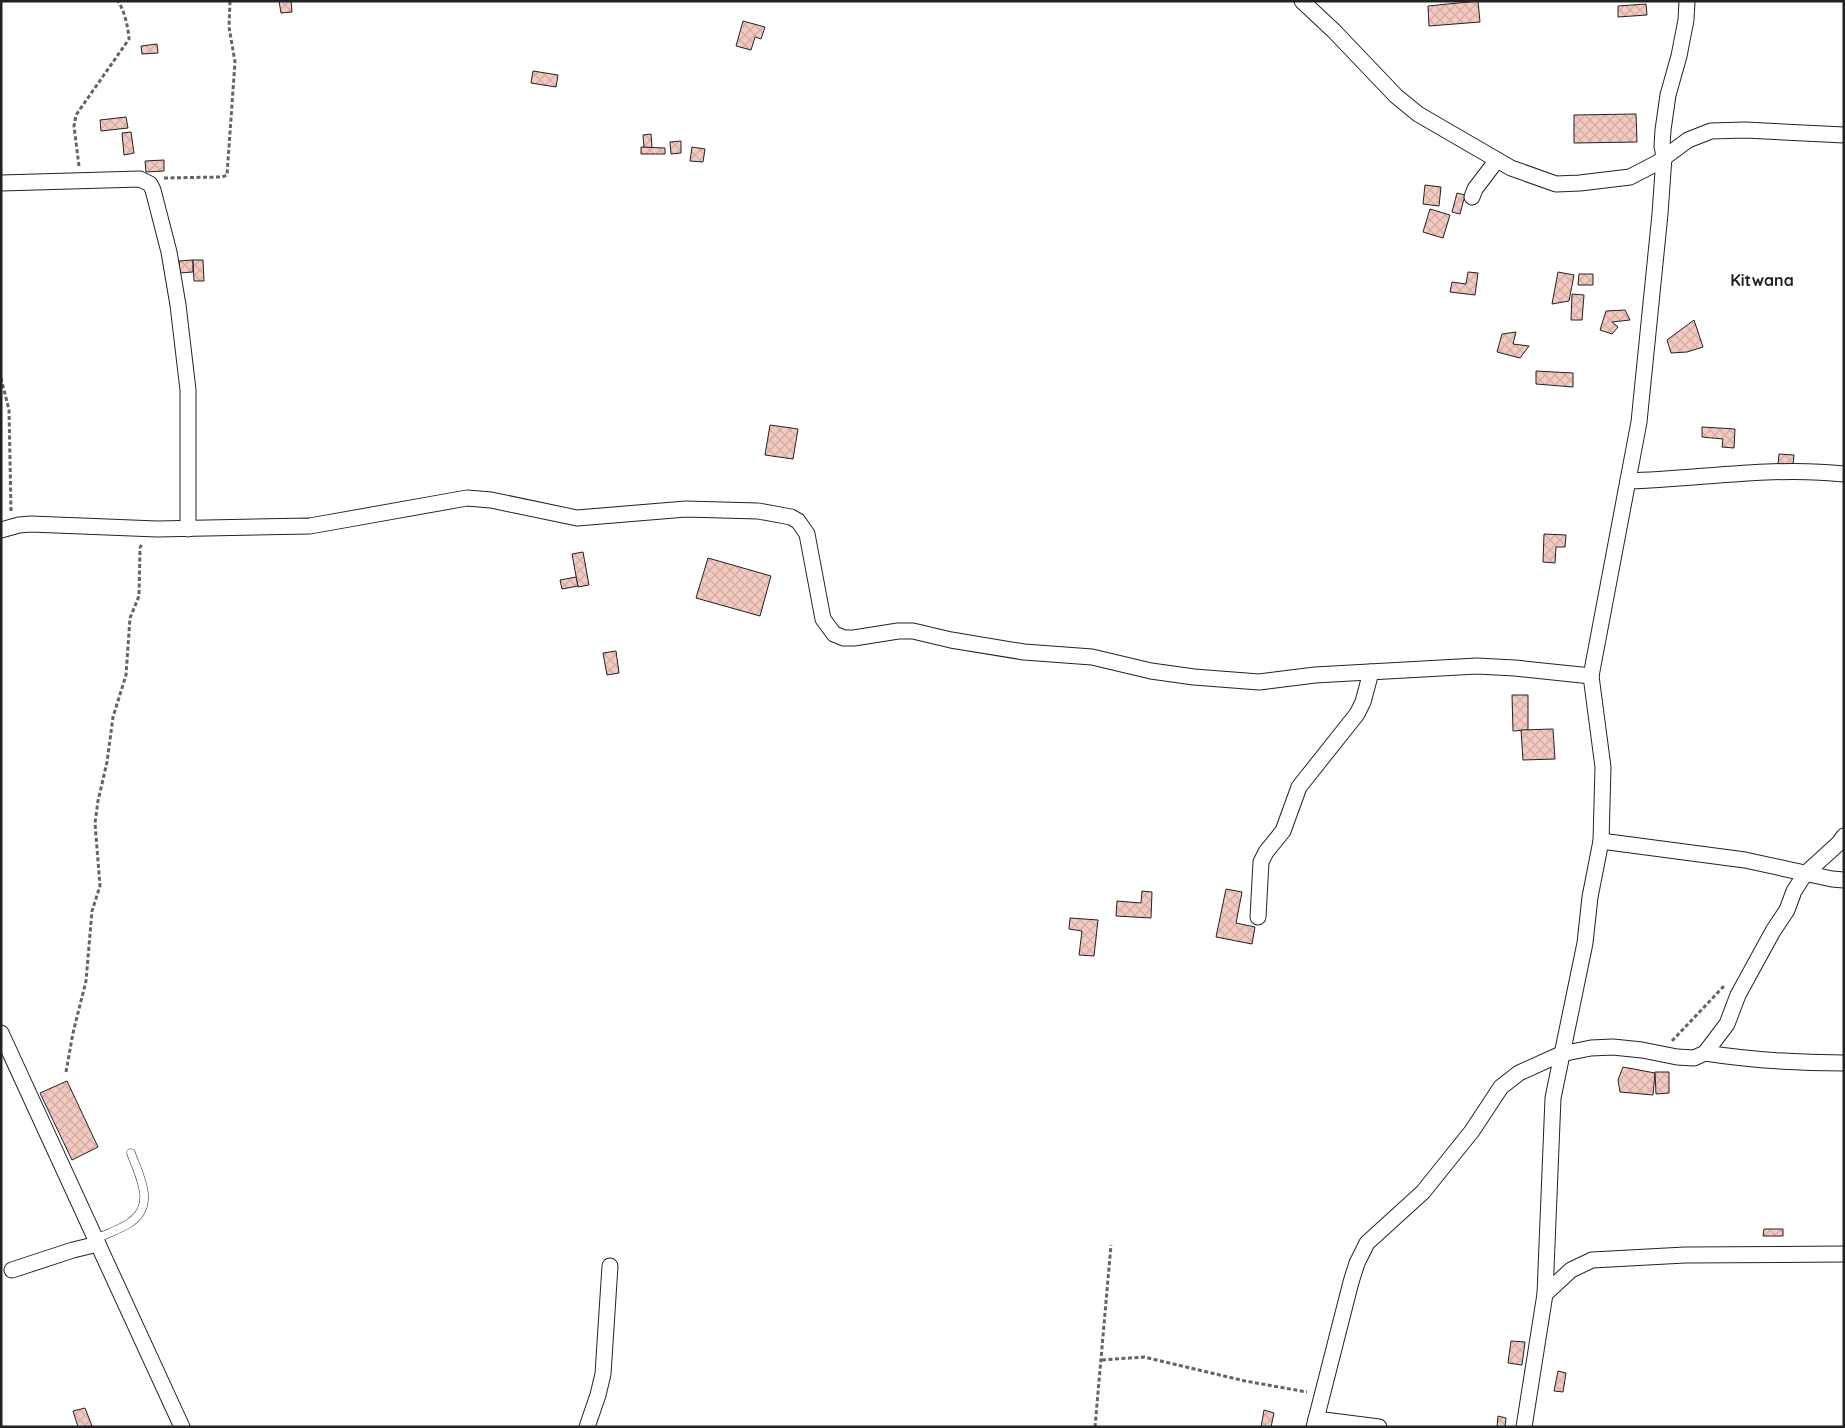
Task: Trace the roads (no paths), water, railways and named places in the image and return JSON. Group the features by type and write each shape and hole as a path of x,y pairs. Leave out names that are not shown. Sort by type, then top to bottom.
{"street":[{"path":"1302,1 1334,30 1396,96 1418,114 1511,168 1556,184 1580,184 1630,177 1657,163 1688,140 1711,132 1745,130 1844,135"},
{"path":"1524,1427 1545,1294 1553,1098 1584,943 1590,897 1601,841 1603,767 1591,676 1639,422 1660,214 1664,157 1662,146 1663,130 1686,20 1687,1"},
{"path":"1472,198 1475,189 1497,160"},
{"path":"1,184 140,179 150,184 169,252 178,305 188,390 188,529"},
{"path":"1628,481 1668,480 1738,472 1812,470 1844,474"},
{"path":"5,529 31,524 157,529 310,526 467,498 491,500 577,518 678,509 758,511 791,517 803,526 807,534 824,619 834,634 844,638 898,631 913,631 1024,652 1092,657 1152,671 1259,682 1315,676 1477,666 1591,676"},
{"path":"1258,917 1261,862 1266,852 1283,831 1299,787 1357,714 1364,702 1371,672"},
{"path":"1379,1427 1315,1423 1351,1282 1357,1263 1367,1243 1423,1192 1472,1131 1501,1087 1519,1073 1561,1054 1591,1048 1613,1047 1677,1058 1694,1058 1705,1052 1727,1024 1738,995 1786,910 1794,891 1805,874 1839,843 1844,836"},
{"path":"1601,841 1745,860 1805,874 1844,880"},
{"path":"1,1033 182,1427"},
{"path":"1705,1052 1744,1059 1844,1064"},
{"path":"12,1270 97,1242"},
{"path":"1545,1294 1571,1270 1592,1260 1685,1255 1844,1254"},
{"path":"587,1427 603,1374 610,1266"}],"lane":[{"path":"97,1242 140,1215 144,1206 143,1185 131,1153"}],"district":[{"name":"Kitwana","path":"1762,280"}]}
